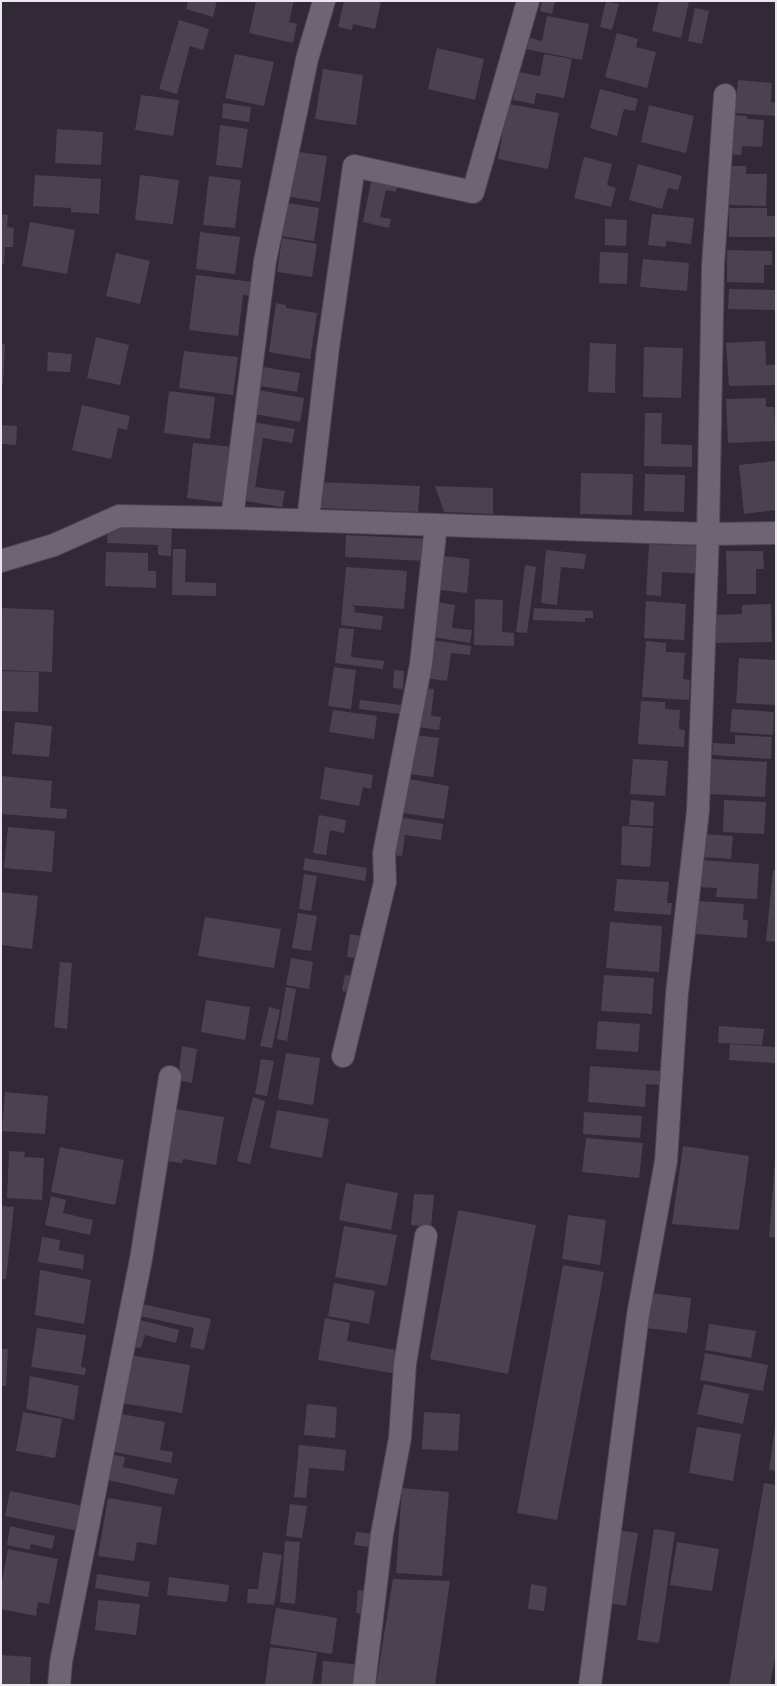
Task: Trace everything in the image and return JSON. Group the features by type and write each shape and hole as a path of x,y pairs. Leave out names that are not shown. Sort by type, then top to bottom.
{"street":[{"path":"232,518 265,261 307,59 324,1"},
{"path":"308,520 328,348 354,166 473,192 528,1"},
{"path":"590,1685 638,1315 666,1161 677,993 698,811 708,534 713,265 724,95"},
{"path":"1,561 54,545 119,516 308,520 708,534 776,533"},
{"path":"343,1056 385,882 384,853 421,664 436,525"},
{"path":"59,1685 61,1662 141,1259 170,1077"},
{"path":"364,1685 382,1534 400,1438 405,1364 426,1236"}],"building":[{"path":"188,1 217,1 213,17 186,9"},
{"path":"256,1 294,1 289,22 297,24 293,43 249,33"},
{"path":"344,1 381,1 375,29 353,24 352,30 338,27"},
{"path":"542,1 555,1 552,14 540,11"},
{"path":"606,1 619,4 612,30 600,27"},
{"path":"659,1 689,1 681,38 652,31"},
{"path":"695,8 709,11 702,44 688,41"},
{"path":"547,16 589,24 582,60 525,49 527,37 542,41"},
{"path":"179,20 209,29 203,50 190,46 177,94 159,89"},
{"path":"617,33 638,39 636,47 656,52 647,88 605,77"},
{"path":"437,48 484,59 475,100 428,89"},
{"path":"235,54 274,62 264,106 225,98"},
{"path":"544,54 572,59 564,98 536,93 534,104 513,100 518,72 540,76"},
{"path":"323,69 363,75 356,125 315,119"},
{"path":"738,80 772,83 771,102 776,103 776,116 735,113"},
{"path":"600,89 638,99 635,111 624,109 617,136 590,128"},
{"path":"141,95 179,100 173,136 135,130"},
{"path":"223,103 251,107 249,122 222,118"},
{"path":"508,104 559,113 548,169 498,159"},
{"path":"649,105 694,116 686,153 641,142"},
{"path":"732,115 747,116 747,119 764,120 762,147 742,146 741,155 729,154"},
{"path":"220,125 248,129 242,168 216,165"},
{"path":"57,129 103,132 101,165 55,163"},
{"path":"292,151 327,156 320,202 285,196"},
{"path":"584,157 612,164 607,185 616,188 611,207 574,198"},
{"path":"638,164 682,176 678,190 668,188 662,209 629,200"},
{"path":"730,166 746,166 746,174 767,174 766,206 729,205"},
{"path":"35,175 101,179 99,214 71,212 71,208 33,206"},
{"path":"140,175 179,180 173,224 135,220"},
{"path":"209,176 241,180 235,228 203,225"},
{"path":"372,177 398,182 396,192 386,190 380,217 391,219 389,228 363,222"},
{"path":"287,203 319,208 314,241 281,236"},
{"path":"729,208 767,208 767,216 776,216 776,237 729,237"},
{"path":"1,214 8,215 7,227 14,228 13,247 5,247 4,264 1,264"},
{"path":"652,214 694,218 691,244 666,241 666,247 648,245"},
{"path":"605,219 627,220 626,246 605,245"},
{"path":"30,222 75,230 67,274 22,266"},
{"path":"200,232 240,237 235,274 196,269"},
{"path":"282,238 317,244 312,277 277,272"},
{"path":"727,250 772,251 772,265 764,265 764,283 727,282"},
{"path":"600,252 628,253 627,284 599,283"},
{"path":"116,253 150,261 140,304 106,296"},
{"path":"643,259 689,263 687,291 640,287"},
{"path":"196,275 261,283 260,297 243,295 238,336 189,330"},
{"path":"729,289 776,290 776,310 728,309"},
{"path":"276,303 286,305 286,308 317,313 310,359 269,352"},
{"path":"96,337 129,345 120,385 87,378"},
{"path":"765,341 766,365 776,365 776,385 729,386 726,343"},
{"path":"590,343 616,344 615,393 588,392"},
{"path":"1,344 5,344 3,384 1,384"},
{"path":"644,347 683,348 681,398 643,397"},
{"path":"184,351 238,357 233,395 179,388"},
{"path":"48,352 72,354 70,372 47,371"},
{"path":"263,367 300,373 297,392 260,386"},
{"path":"258,390 304,398 300,422 254,414"},
{"path":"169,391 215,397 210,439 164,433"},
{"path":"766,398 766,407 774,407 776,441 728,443 726,399"},
{"path":"82,405 130,416 127,430 118,428 111,459 72,450"},
{"path":"645,413 662,413 661,444 692,445 692,467 644,466"},
{"path":"252,422 295,429 292,443 263,438 255,487 285,491 282,507 239,500"},
{"path":"1,425 17,426 16,445 1,444"},
{"path":"193,443 233,447 226,503 187,498"},
{"path":"776,461 776,510 744,514 739,465"},
{"path":"581,473 633,474 632,515 580,514"},
{"path":"645,474 685,475 684,512 644,511"},
{"path":"318,482 420,486 418,512 318,508"},
{"path":"435,486 493,488 493,514 444,512"},
{"path":"108,526 172,528 171,556 158,555 158,545 107,543"},
{"path":"346,535 429,539 427,561 345,557"},
{"path":"649,544 706,546 705,574 662,572 661,596 646,595"},
{"path":"173,549 186,549 185,582 216,583 216,596 172,595"},
{"path":"546,550 586,554 584,569 561,567 557,605 541,603"},
{"path":"726,551 763,551 764,569 756,569 756,594 727,594"},
{"path":"106,552 148,553 148,571 156,571 156,588 105,586"},
{"path":"443,556 470,559 467,593 440,590"},
{"path":"525,565 536,567 527,633 516,632"},
{"path":"346,567 407,571 404,609 349,605 355,607 354,612 383,616 381,630 341,625"},
{"path":"475,599 503,600 502,632 514,633 514,646 474,645"},
{"path":"646,601 686,604 684,640 644,638"},
{"path":"438,602 455,605 452,628 472,630 470,643 433,637"},
{"path":"771,604 772,642 715,643 714,615 742,614 742,605"},
{"path":"1,608 54,610 52,672 1,670"},
{"path":"534,608 593,611 593,618 585,618 585,622 533,620"},
{"path":"339,628 354,629 351,657 384,661 383,669 335,663"},
{"path":"432,640 471,646 470,655 451,653 447,681 426,678"},
{"path":"646,641 666,643 666,652 685,653 683,679 690,680 689,700 642,697"},
{"path":"739,658 776,660 776,705 736,703"},
{"path":"334,667 356,670 351,709 328,706"},
{"path":"394,670 404,671 403,689 393,688"},
{"path":"1,671 39,672 38,712 1,711"},
{"path":"424,688 434,689 431,716 441,717 439,730 418,727"},
{"path":"360,700 402,705 400,714 359,709"},
{"path":"641,701 665,702 665,709 680,710 679,729 685,730 684,747 638,744"},
{"path":"732,709 774,712 773,735 730,732"},
{"path":"333,710 377,716 374,739 329,732"},
{"path":"15,722 52,726 49,757 12,754"},
{"path":"415,735 439,738 433,777 409,774"},
{"path":"735,735 772,737 771,759 712,755 713,743 735,744"},
{"path":"633,759 668,761 665,796 630,794"},
{"path":"711,759 767,762 765,797 709,794"},
{"path":"325,767 373,775 371,789 363,787 359,806 320,799"},
{"path":"1,776 52,781 50,808 67,809 66,819 1,814"},
{"path":"408,779 449,786 444,819 403,813"},
{"path":"631,800 654,802 653,826 629,825"},
{"path":"724,800 766,802 764,834 723,832"},
{"path":"319,815 346,820 344,833 330,830 326,855 313,853"},
{"path":"398,817 443,824 441,840 405,835 402,856 392,855"},
{"path":"622,826 653,828 650,867 621,865"},
{"path":"8,827 55,831 52,872 4,868"},
{"path":"703,834 733,836 731,859 702,857"},
{"path":"305,858 367,868 365,881 303,870"},
{"path":"700,860 759,864 757,899 716,897 717,888 698,887"},
{"path":"773,870 776,871 776,942 766,941"},
{"path":"304,874 317,876 311,911 299,909"},
{"path":"617,879 669,882 667,903 672,903 671,915 614,911"},
{"path":"1,892 38,896 32,949 1,945"},
{"path":"698,901 744,904 743,920 748,920 747,938 696,934"},
{"path":"298,913 317,916 311,951 292,948"},
{"path":"205,917 281,929 274,968 198,956"},
{"path":"610,922 662,926 659,972 606,968"},
{"path":"350,934 362,936 358,959 347,957"},
{"path":"291,958 313,962 309,989 286,985"},
{"path":"60,962 72,963 67,1029 54,1027"},
{"path":"345,975 353,976 350,992 342,991"},
{"path":"604,975 654,978 652,1014 601,1011"},
{"path":"286,987 296,989 287,1041 277,1039"},
{"path":"206,1000 250,1007 245,1040 201,1032"},
{"path":"269,1007 280,1010 272,1048 260,1046"},
{"path":"598,1021 640,1024 638,1052 596,1049"},
{"path":"719,1026 764,1029 762,1045 718,1043"},
{"path":"730,1044 776,1047 775,1063 729,1060"},
{"path":"182,1046 197,1049 192,1083 178,1080"},
{"path":"286,1053 320,1058 313,1105 278,1099"},
{"path":"261,1059 274,1061 267,1096 255,1094"},
{"path":"590,1066 662,1071 661,1085 646,1084 645,1107 588,1102"},
{"path":"5,1092 48,1096 45,1134 2,1131"},
{"path":"253,1097 265,1101 250,1164 237,1161"},
{"path":"175,1109 224,1117 216,1165 183,1159 182,1163 167,1161"},
{"path":"277,1110 329,1119 322,1158 270,1148"},
{"path":"584,1112 642,1116 640,1138 583,1134"},
{"path":"586,1138 643,1143 639,1178 582,1172"},
{"path":"683,1146 749,1156 739,1230 672,1224"},
{"path":"60,1147 124,1160 115,1205 51,1192"},
{"path":"9,1151 25,1152 24,1157 44,1158 42,1200 7,1198"},
{"path":"776,1160 776,1238 769,1237"},
{"path":"346,1183 398,1193 391,1230 339,1220"},
{"path":"414,1194 434,1195 431,1227 411,1225"},
{"path":"51,1196 66,1200 63,1213 93,1220 90,1235 45,1225"},
{"path":"1,1206 14,1207 6,1279 1,1279"},
{"path":"458,1210 536,1225 508,1374 430,1359"},
{"path":"568,1215 606,1220 600,1265 562,1259"},
{"path":"344,1226 397,1235 387,1286 335,1277"},
{"path":"42,1237 60,1240 59,1250 84,1255 83,1269 38,1262"},
{"path":"563,1265 604,1272 557,1520 517,1513"},
{"path":"40,1270 91,1280 84,1324 35,1315"},
{"path":"334,1283 375,1291 369,1324 328,1316"},
{"path":"650,1293 691,1298 687,1333 646,1328"},
{"path":"138,1303 211,1319 204,1350 190,1347 194,1328 136,1315"},
{"path":"325,1318 350,1323 347,1341 401,1351 397,1374 318,1360"},
{"path":"136,1319 179,1330 176,1343 145,1335 141,1348 129,1346"},
{"path":"709,1324 756,1331 751,1358 705,1350"},
{"path":"37,1328 86,1335 81,1367 86,1368 85,1375 31,1367"},
{"path":"1,1349 8,1349 6,1386 1,1386"},
{"path":"705,1353 768,1365 763,1391 700,1380"},
{"path":"129,1355 190,1365 182,1413 121,1403"},
{"path":"30,1376 79,1386 74,1420 26,1409"},
{"path":"704,1384 749,1394 743,1424 697,1414"},
{"path":"307,1404 337,1407 335,1438 304,1435"},
{"path":"23,1412 62,1419 55,1458 16,1451"},
{"path":"424,1412 460,1414 458,1451 422,1449"},
{"path":"116,1413 165,1422 160,1450 173,1452 171,1463 109,1451"},
{"path":"697,1427 741,1434 733,1481 689,1473"},
{"path":"775,1427 776,1428 776,1471 769,1470"},
{"path":"299,1445 346,1450 344,1471 309,1468 306,1498 294,1497"},
{"path":"109,1454 125,1457 123,1467 178,1479 174,1495 104,1479"},
{"path":"764,1483 776,1485 776,1653 770,1685 729,1685"},
{"path":"402,1488 449,1492 442,1576 396,1573"},
{"path":"10,1491 84,1506 78,1531 5,1516"},
{"path":"108,1498 162,1507 156,1545 137,1542 134,1561 98,1556"},
{"path":"290,1504 307,1506 302,1538 286,1536"},
{"path":"10,1526 55,1536 52,1549 31,1544 30,1550 7,1545"},
{"path":"654,1529 675,1532 659,1643 637,1640"},
{"path":"618,1530 638,1533 626,1606 607,1603"},
{"path":"356,1532 378,1534 377,1548 354,1545"},
{"path":"285,1541 300,1542 295,1604 280,1602"},
{"path":"677,1542 719,1549 712,1591 670,1585"},
{"path":"8,1549 58,1559 49,1604 38,1602 36,1616 1,1609 1,1586"},
{"path":"263,1552 282,1555 274,1605 247,1603 248,1589 258,1589"},
{"path":"97,1574 150,1582 148,1597 95,1588"},
{"path":"169,1577 229,1585 227,1602 167,1595"},
{"path":"393,1579 450,1581 435,1685 376,1685"},
{"path":"531,1584 547,1587 544,1611 528,1609"},
{"path":"358,1590 370,1591 368,1614 356,1613"},
{"path":"98,1600 140,1604 136,1635 95,1630"},
{"path":"276,1608 337,1618 332,1654 270,1644"},
{"path":"270,1647 317,1653 312,1685 265,1685"},
{"path":"1,1655 31,1657 30,1685 1,1685"},
{"path":"323,1661 362,1665 360,1685 321,1685"}]}
